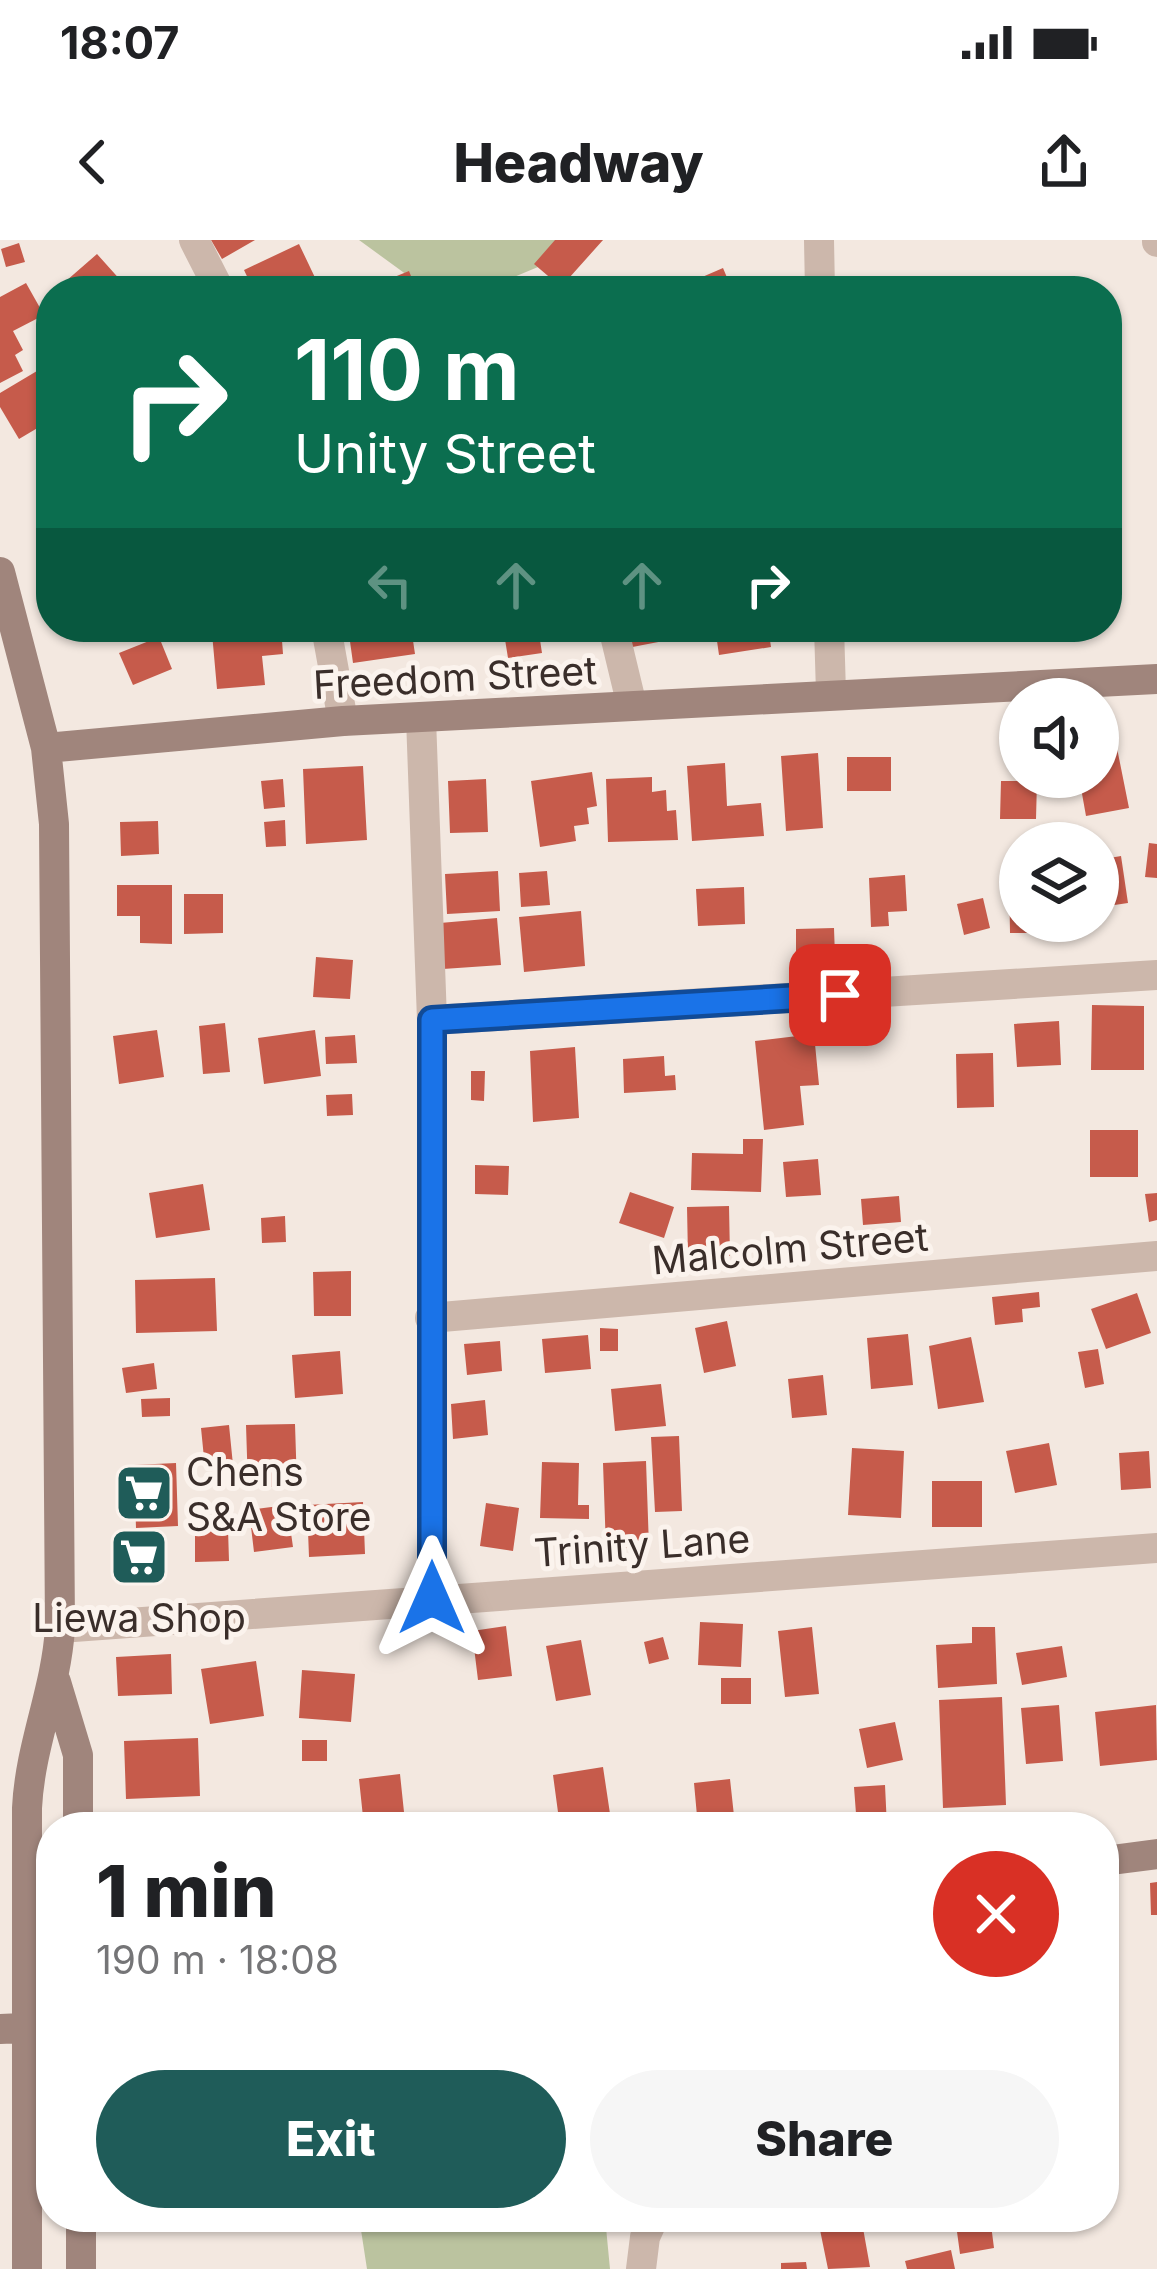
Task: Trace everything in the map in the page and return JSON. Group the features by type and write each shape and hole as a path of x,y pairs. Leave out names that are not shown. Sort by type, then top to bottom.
{"main road":[{"path":"0,572 46,748 54,824 61,1628 56,1682 29,1759 27,2269"},
{"name":"Freedom Street","path":"46,748 343,721 1157,680"},
{"path":"56,1682 78,1755 78,1812"},
{"path":"1119,1859 1157,1854"},
{"path":"81,2232 81,2269"}],"street":[{"path":"194,240 212,276"},
{"path":"819,240 820,276"},
{"path":"329,642 343,721"},
{"path":"617,642 632,706"},
{"path":"830,642 831,694"},
{"path":"421,718 432,1020 432,1598"},
{"path":"432,1020 1157,975"},
{"name":"Malcolm Street","path":"430,1318 1157,1256"},
{"name":"Trinity Lane","path":"61,1628 1157,1548"},
{"path":"641,2269 646,2232"}],"green space":[{"path":"359,240 603,240 516,276 408,276"},
{"path":"361,2232 606,2232 610,2269 367,2269"}],"building":[{"path":"211,240 255,240 222,259"},
{"path":"555,240 603,240 571,276 548,276 534,264"},
{"path":"19,243 25,262 6,267 1,249"},
{"path":"299,244 314,276 247,276 244,270"},
{"path":"97,254 117,276 72,276"},
{"path":"26,283 36,301 36,319 13,331 23,350 15,355 23,371 0,383 0,297"},
{"path":"36,372 36,429 19,439 0,407 0,393"},
{"path":"146,642 161,642 172,669 133,685 119,653"},
{"path":"213,642 282,642 283,654 262,656 265,685 217,689"},
{"path":"350,642 413,642 415,654 353,663"},
{"path":"505,642 540,642 542,653 508,658"},
{"path":"621,642 658,642 622,649"},
{"path":"717,642 770,642 771,647 719,655"},
{"path":"818,753 823,828 786,831 781,756"},
{"path":"847,757 891,757 891,791 847,791"},
{"path":"1119,758 1129,808 1086,816 1083,798 1119,798"},
{"path":"725,763 727,806 761,803 764,836 692,841 687,766"},
{"path":"363,766 367,840 306,844 303,769"},
{"path":"592,772 597,806 587,808 589,824 574,826 576,841 540,847 531,781"},
{"path":"652,777 652,792 666,790 667,811 676,810 678,840 608,842 606,779"},
{"path":"283,779 285,807 264,809 261,781"},
{"path":"486,779 488,832 450,833 448,781"},
{"path":"1001,798 1037,798 1036,819 1000,819"},
{"path":"285,820 286,846 266,847 264,822"},
{"path":"158,821 159,854 121,856 120,822"},
{"path":"1149,843 1157,844 1157,878 1145,877"},
{"path":"1119,856 1128,903 1119,904"},
{"path":"498,871 500,911 447,914 445,874"},
{"path":"547,871 550,905 521,907 519,873"},
{"path":"905,875 907,911 888,912 889,926 871,927 869,878"},
{"path":"117,885 172,885 172,944 140,943 140,916 117,916"},
{"path":"744,887 745,924 698,926 696,889"},
{"path":"184,894 223,894 223,933 184,934"},
{"path":"983,898 990,928 964,935 957,904"},
{"path":"581,911 585,966 524,972 519,917"},
{"path":"497,918 501,965 443,969 440,923"},
{"path":"834,928 835,957 796,958 796,929"},
{"path":"316,957 353,960 350,999 313,997"},
{"path":"1092,1005 1144,1006 1144,1070 1091,1070"},
{"path":"1059,1021 1061,1065 1017,1067 1014,1024"},
{"path":"225,1023 230,1072 203,1074 199,1026"},
{"path":"157,1030 164,1077 119,1084 113,1036"},
{"path":"315,1030 321,1076 264,1084 258,1038"},
{"path":"814,1034 819,1085 800,1086 804,1125 764,1130 755,1041"},
{"path":"355,1035 357,1063 326,1064 325,1037"},
{"path":"575,1047 579,1118 533,1122 530,1051"},
{"path":"993,1053 994,1107 957,1108 956,1054"},
{"path":"664,1056 665,1076 675,1075 676,1090 624,1093 623,1059"},
{"path":"471,1071 485,1071 484,1101 471,1100"},
{"path":"352,1094 353,1115 327,1116 326,1095"},
{"path":"1090,1130 1138,1130 1138,1177 1090,1177"},
{"path":"743,1139 763,1139 761,1192 691,1190 692,1153 743,1154"},
{"path":"818,1159 821,1195 786,1197 783,1162"},
{"path":"475,1165 509,1166 508,1195 475,1194"},
{"path":"203,1184 210,1230 156,1238 149,1193"},
{"path":"630,1192 674,1207 664,1238 619,1223"},
{"path":"1157,1193 1157,1220 1149,1222 1145,1194"},
{"path":"899,1196 901,1222 863,1225 861,1199"},
{"path":"729,1206 730,1256 688,1257 687,1207"},
{"path":"285,1216 286,1242 262,1243 261,1218"},
{"path":"351,1271 351,1316 314,1316 313,1272"},
{"path":"215,1278 217,1331 136,1333 135,1280"},
{"path":"1039,1292 1040,1307 1022,1309 1023,1322 995,1325 992,1297"},
{"path":"1137,1293 1151,1333 1106,1349 1091,1309"},
{"path":"727,1321 736,1366 704,1373 695,1328"},
{"path":"600,1328 618,1329 618,1351 600,1351"},
{"path":"908,1334 913,1385 871,1389 867,1338"},
{"path":"588,1335 591,1369 545,1373 542,1339"},
{"path":"971,1337 984,1402 938,1409 929,1346"},
{"path":"500,1341 502,1371 467,1375 464,1344"},
{"path":"1098,1349 1104,1384 1085,1388 1078,1352"},
{"path":"340,1351 343,1394 295,1398 292,1355"},
{"path":"154,1363 157,1389 126,1393 122,1368"},
{"path":"823,1375 827,1415 792,1418 788,1379"},
{"path":"661,1384 666,1426 615,1431 611,1389"},
{"path":"170,1398 170,1416 142,1417 141,1399"},
{"path":"485,1400 488,1435 453,1439 451,1404"},
{"path":"295,1424 297,1486 248,1487 246,1425"},
{"path":"229,1425 233,1465 205,1468 201,1428"},
{"path":"679,1436 682,1511 655,1512 651,1437"},
{"path":"1049,1443 1057,1485 1015,1493 1006,1451"},
{"path":"852,1448 904,1451 901,1518 848,1515"},
{"path":"1149,1451 1151,1488 1121,1490 1119,1453"},
{"path":"646,1461 649,1547 606,1549 603,1463"},
{"path":"542,1462 579,1463 578,1505 589,1505 589,1519 540,1518"},
{"path":"176,1463 178,1526 136,1528 134,1465"},
{"path":"932,1481 982,1481 982,1527 932,1527"},
{"path":"363,1502 365,1554 309,1557 307,1505"},
{"path":"486,1503 519,1508 513,1551 480,1546"},
{"path":"287,1505 293,1547 254,1552 249,1510"},
{"path":"228,1529 229,1561 195,1562 195,1530"},
{"name":"Liewa Shop","path":"120,1539 160,1540 159,1576 118,1575"},
{"path":"700,1622 743,1624 741,1667 698,1665"},
{"path":"506,1626 512,1676 478,1680 472,1631"},
{"path":"812,1627 819,1694 785,1697 778,1631"},
{"path":"972,1627 995,1627 997,1684 938,1688 936,1645 972,1643"},
{"path":"663,1637 669,1659 649,1664 644,1642"},
{"path":"581,1640 591,1695 556,1701 546,1646"},
{"path":"1062,1646 1067,1677 1022,1685 1016,1653"},
{"path":"171,1654 172,1694 118,1696 116,1657"},
{"path":"256,1661 264,1716 210,1724 201,1669"},
{"path":"302,1670 355,1674 351,1722 299,1718"},
{"path":"721,1678 751,1678 751,1704 721,1704"},
{"path":"1002,1697 1006,1805 943,1808 939,1700"},
{"path":"1059,1705 1063,1761 1026,1764 1021,1708"},
{"path":"1156,1705 1157,1760 1100,1766 1095,1712"},
{"path":"895,1722 903,1760 867,1768 859,1729"},
{"path":"198,1738 200,1796 126,1799 124,1741"},
{"path":"302,1740 327,1740 327,1761 302,1761"},
{"path":"603,1767 610,1812 558,1812 553,1775"},
{"path":"400,1774 404,1812 362,1812 359,1779"},
{"path":"730,1779 734,1812 697,1812 694,1783"},
{"path":"885,1785 886,1812 856,1812 854,1787"},
{"path":"1157,1882 1157,1915 1151,1915 1150,1883"},
{"path":"820,2232 864,2232 870,2267 828,2269"},
{"path":"957,2232 992,2232 994,2248 960,2254"},
{"path":"951,2250 955,2269 907,2269 905,2261"},
{"path":"806,2262 807,2269 781,2269 781,2263"}],"place":[{"name":"Chens S&A Store","path":"144,1493"},
{"name":"Liewa Shop","path":"139,1557"}],"route":[{"path":"432,1598 432,1020 840,995"}]}
